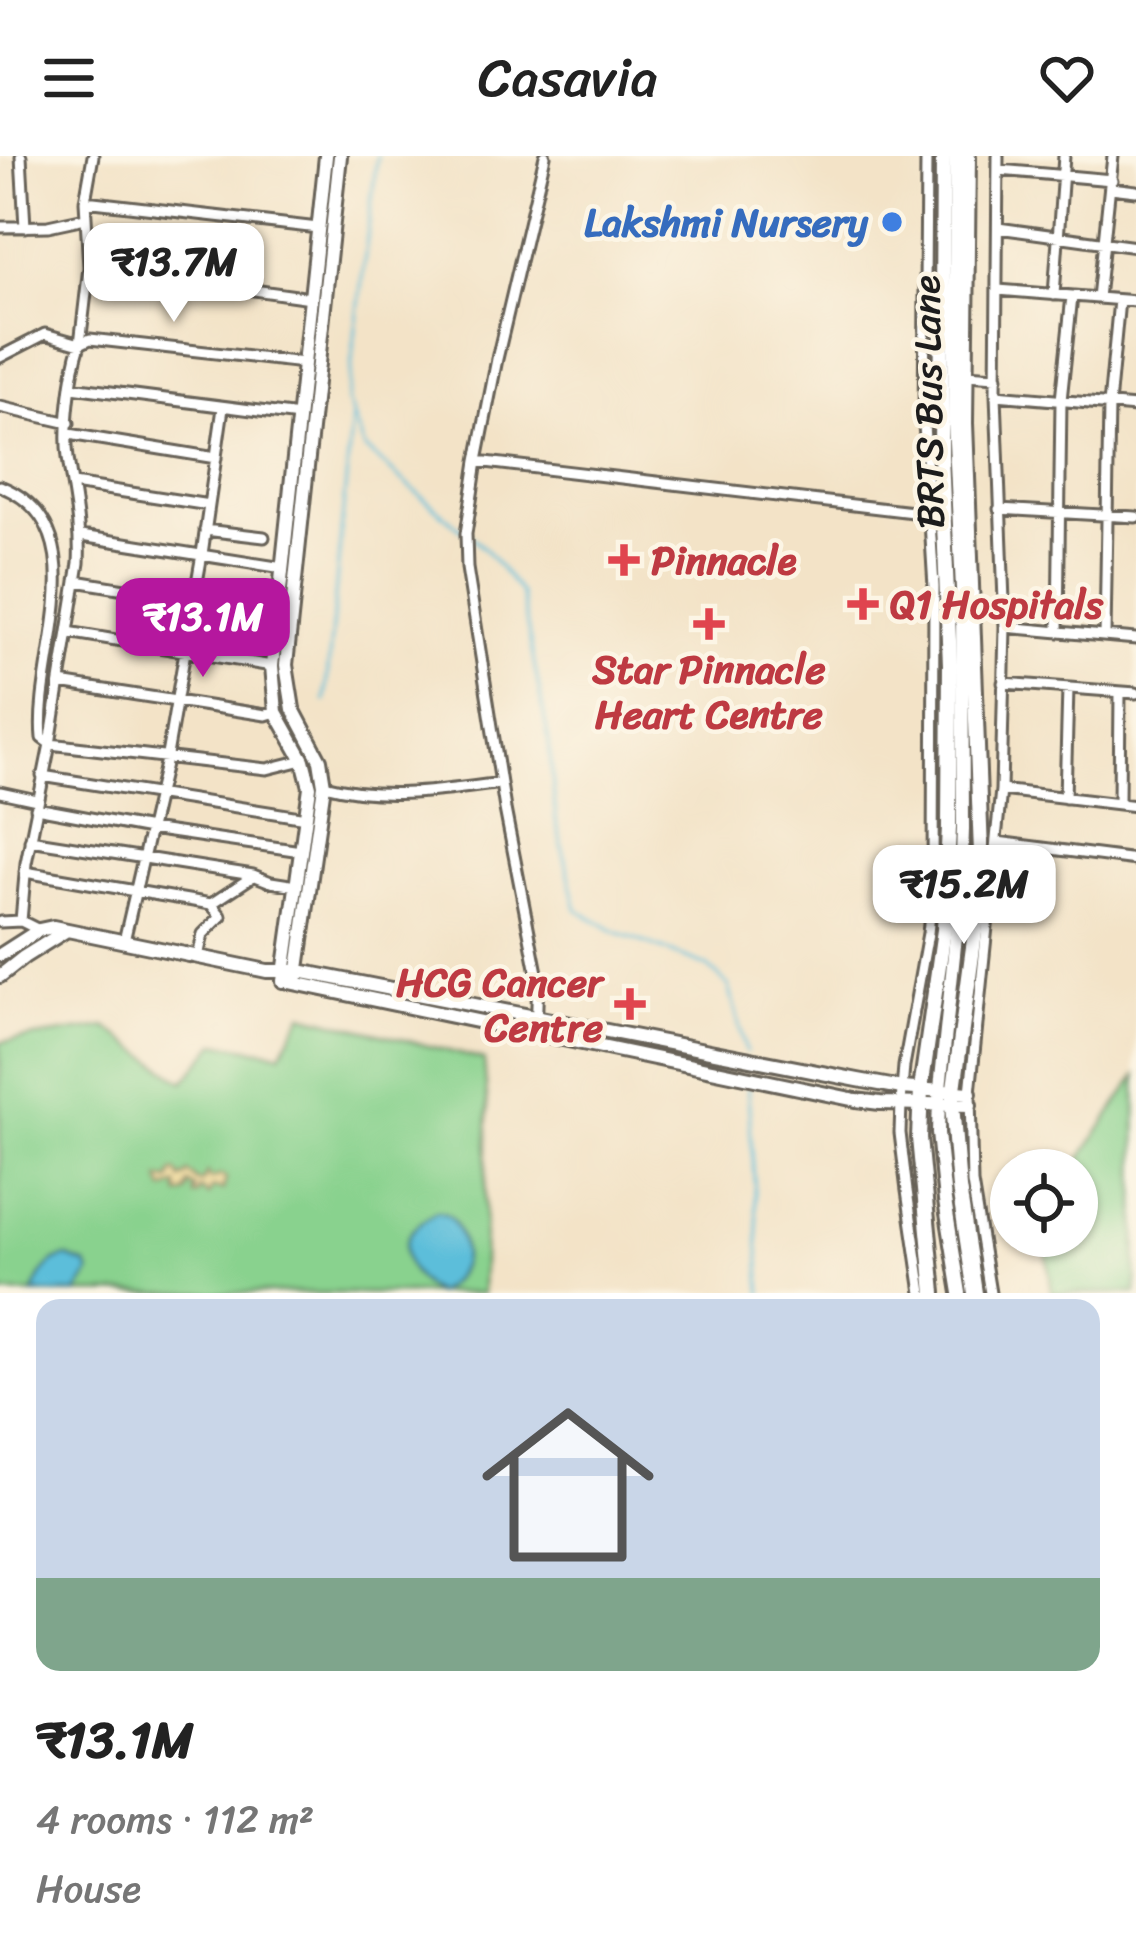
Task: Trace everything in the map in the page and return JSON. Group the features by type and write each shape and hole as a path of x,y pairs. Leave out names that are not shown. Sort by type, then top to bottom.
{"main road":[{"path":"934,1293 919,1138 944,930 949,827 949,618 941,434 943,156"},
{"path":"968,156 965,375 982,880 946,1097 975,1293"}],"street":[{"path":"21,156 25,227"},
{"path":"21,921 81,536 67,454 89,267 85,201 93,156"},
{"path":"291,976 324,785 320,760 292,709 286,665 299,416 326,156"},
{"path":"291,976 296,886 310,787 303,760 276,712 272,666 289,570 340,156"},
{"path":"536,1033 538,979 466,568 466,530 497,359 545,156"},
{"path":"922,1293 900,1133 901,1095 933,887 934,587 924,424 926,156"},
{"name":"BRTS Bus Lane","path":"956,156 954,421 962,589 963,830 939,1154 960,1293"},
{"path":"990,1293 972,1184 970,1099 998,842 1002,746 1005,627 996,395 998,156"},
{"path":"1054,295 1064,156"},
{"path":"1098,298 1113,156"},
{"path":"999,170 1063,176 1136,191"},
{"path":"85,201 319,228"},
{"path":"0,227 48,226 85,218"},
{"path":"998,228 1136,247"},
{"path":"89,267 311,298"},
{"path":"998,290 1136,301"},
{"path":"1058,631 1061,400 1072,296"},
{"path":"1105,636 1109,405 1119,300"},
{"path":"0,357 45,334 80,344 90,339 304,362"},
{"path":"965,375 997,377"},
{"path":"72,387 299,416"},
{"path":"996,395 1136,407"},
{"path":"0,407 69,429 216,458"},
{"path":"124,940 176,702 223,408"},
{"path":"477,461 930,514"},
{"path":"73,484 209,505"},
{"path":"0,486 42,514 52,536 57,600 42,692 42,739 50,744 267,769 303,760"},
{"path":"999,509 1136,517"},
{"path":"205,530 264,537"},
{"path":"81,536 289,570"},
{"path":"76,581 278,614"},
{"path":"1005,627 1136,640"},
{"path":"68,632 272,666"},
{"path":"60,682 266,715 276,712"},
{"path":"1003,683 1136,693"},
{"path":"1065,799 1068,688"},
{"path":"1119,804 1120,692"},
{"path":"977,745 1002,746"},
{"path":"42,776 306,818"},
{"path":"324,785 356,794 418,794 501,783"},
{"path":"1000,790 1136,806"},
{"path":"0,792 150,829 301,851"},
{"path":"30,840 254,875 296,886"},
{"path":"998,842 1136,860"},
{"path":"26,872 211,904 221,916 203,934 198,957"},
{"path":"211,904 254,875"},
{"path":"0,922 21,921 39,930"},
{"path":"0,955 39,930 53,927 856,1100 901,1095 970,1099"},
{"path":"0,976 67,930"},
{"path":"291,976 537,1017 901,1095"}],"green space":[{"path":"303,1014 484,1060 488,1109 482,1293 0,1293 0,1042 106,1027 184,1082 216,1043 281,1053"},
{"path":"1136,1076 1136,1293 1052,1293 1047,1257 1098,1257 1098,1149 1087,1149"}],"sand":[{"path":"173,1172 181,1179 189,1173 199,1182 207,1173 211,1179 226,1178 223,1190 213,1188 208,1195 201,1189 194,1195 195,1188 189,1184 186,1193 179,1195 177,1185 164,1190 160,1179 170,1180"}],"water":[{"path":"436,1212 452,1220 462,1241 463,1258 452,1281 436,1293 417,1278 405,1245 420,1223"},
{"path":"68,1257 87,1265 90,1273 77,1293 33,1293 46,1269"}],"waterway":[{"path":"377,156 347,401 365,449 462,530"},
{"path":"325,701 352,416"},
{"path":"470,536 521,594 549,742 556,820 577,909 614,931 707,966 729,986 746,1052"},
{"path":"747,1079 762,1293"}],"place":[{"name":"Lakshmi Nursery","path":"892,222"},
{"name":"Pinnacle","path":"624,560"},
{"name":"Q1 Hospitals","path":"863,604"},
{"name":"Star Pinnacle Heart Centre","path":"709,624"},
{"name":"HCG Cancer Centre","path":"630,1004"}]}
